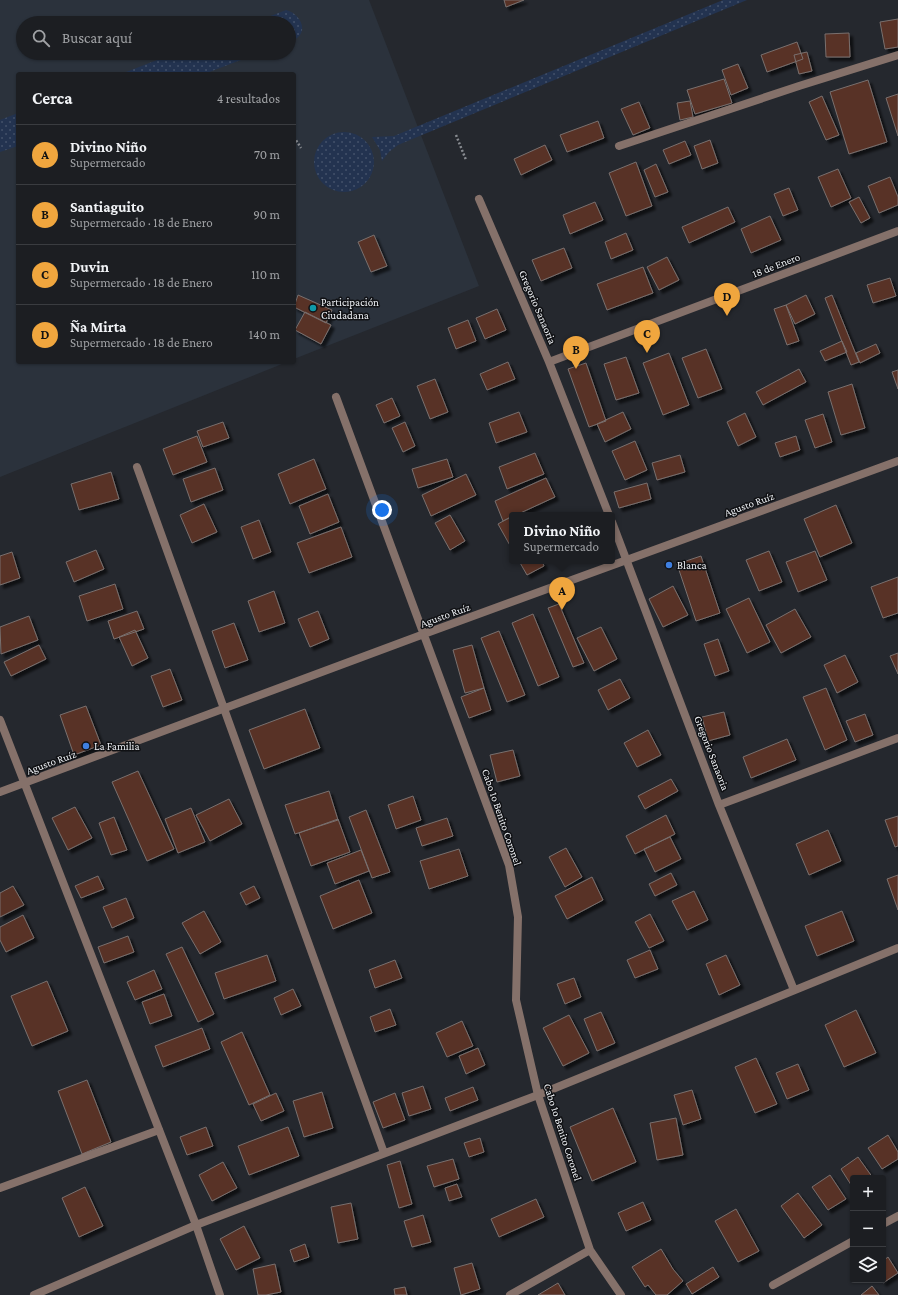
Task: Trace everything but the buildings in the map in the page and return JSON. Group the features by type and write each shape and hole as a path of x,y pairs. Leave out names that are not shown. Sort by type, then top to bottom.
{"street":[{"path":"620,146 799,86 898,55"},
{"name":"Gregorio Sanaoria","path":"479,199 549,362 608,512"},
{"name":"18 de Enero","path":"549,362 898,231"},
{"name":"Cabo 1o Benito Coronel","path":"336,397 509,865 518,917 516,1000 538,1095 590,1250 621,1295"},
{"name":"Agusto Ruíz","path":"0,792 225,710 424,634 898,461"},
{"path":"137,467 384,1153"},
{"name":"Gregorio Sanaoria","path":"615,530 719,805 794,990"},
{"path":"0,720 196,1225 220,1295"},
{"path":"719,805 898,738"},
{"path":"34,1295 196,1225 538,1095 898,948"},
{"path":"0,1188 159,1130"},
{"path":"886,1222 898,1216"},
{"path":"773,1285 850,1243"},
{"path":"510,1295 590,1250"}],"path":[{"path":"456,135 466,160"},
{"path":"296,141 301,148"}],"shaded area":[{"path":"0,0 369,0 479,286 296,358 296,72 16,72 16,364 282,364 0,477"},
{"path":"723,0 747,0 398,145 389,152 382,161 380,150 372,137 394,136"},
{"path":"286,10 290,11 297,16 301,23 302,31 300,35 296,38 296,16 271,16"},
{"path":"157,60 241,60 209,72 126,72"},
{"path":"16,114 16,147 0,152 0,120"},
{"path":"344,132 360,137 365,141 369,146 374,162 369,178 365,183 360,187 344,192 328,187 323,183 319,178 314,162 319,146 323,141 328,137"}],"place":[{"name":"Participación Ciudadana","path":"313,308"},
{"name":"Ña Mirta","path":"727,316"},
{"name":"Duvin","path":"647,353"},
{"name":"Santiaguito","path":"576,369"},
{"name":"Blanca","path":"669,565"},
{"name":"Divino Niño","path":"562,610"},
{"name":"La Familia","path":"86,746"}]}
